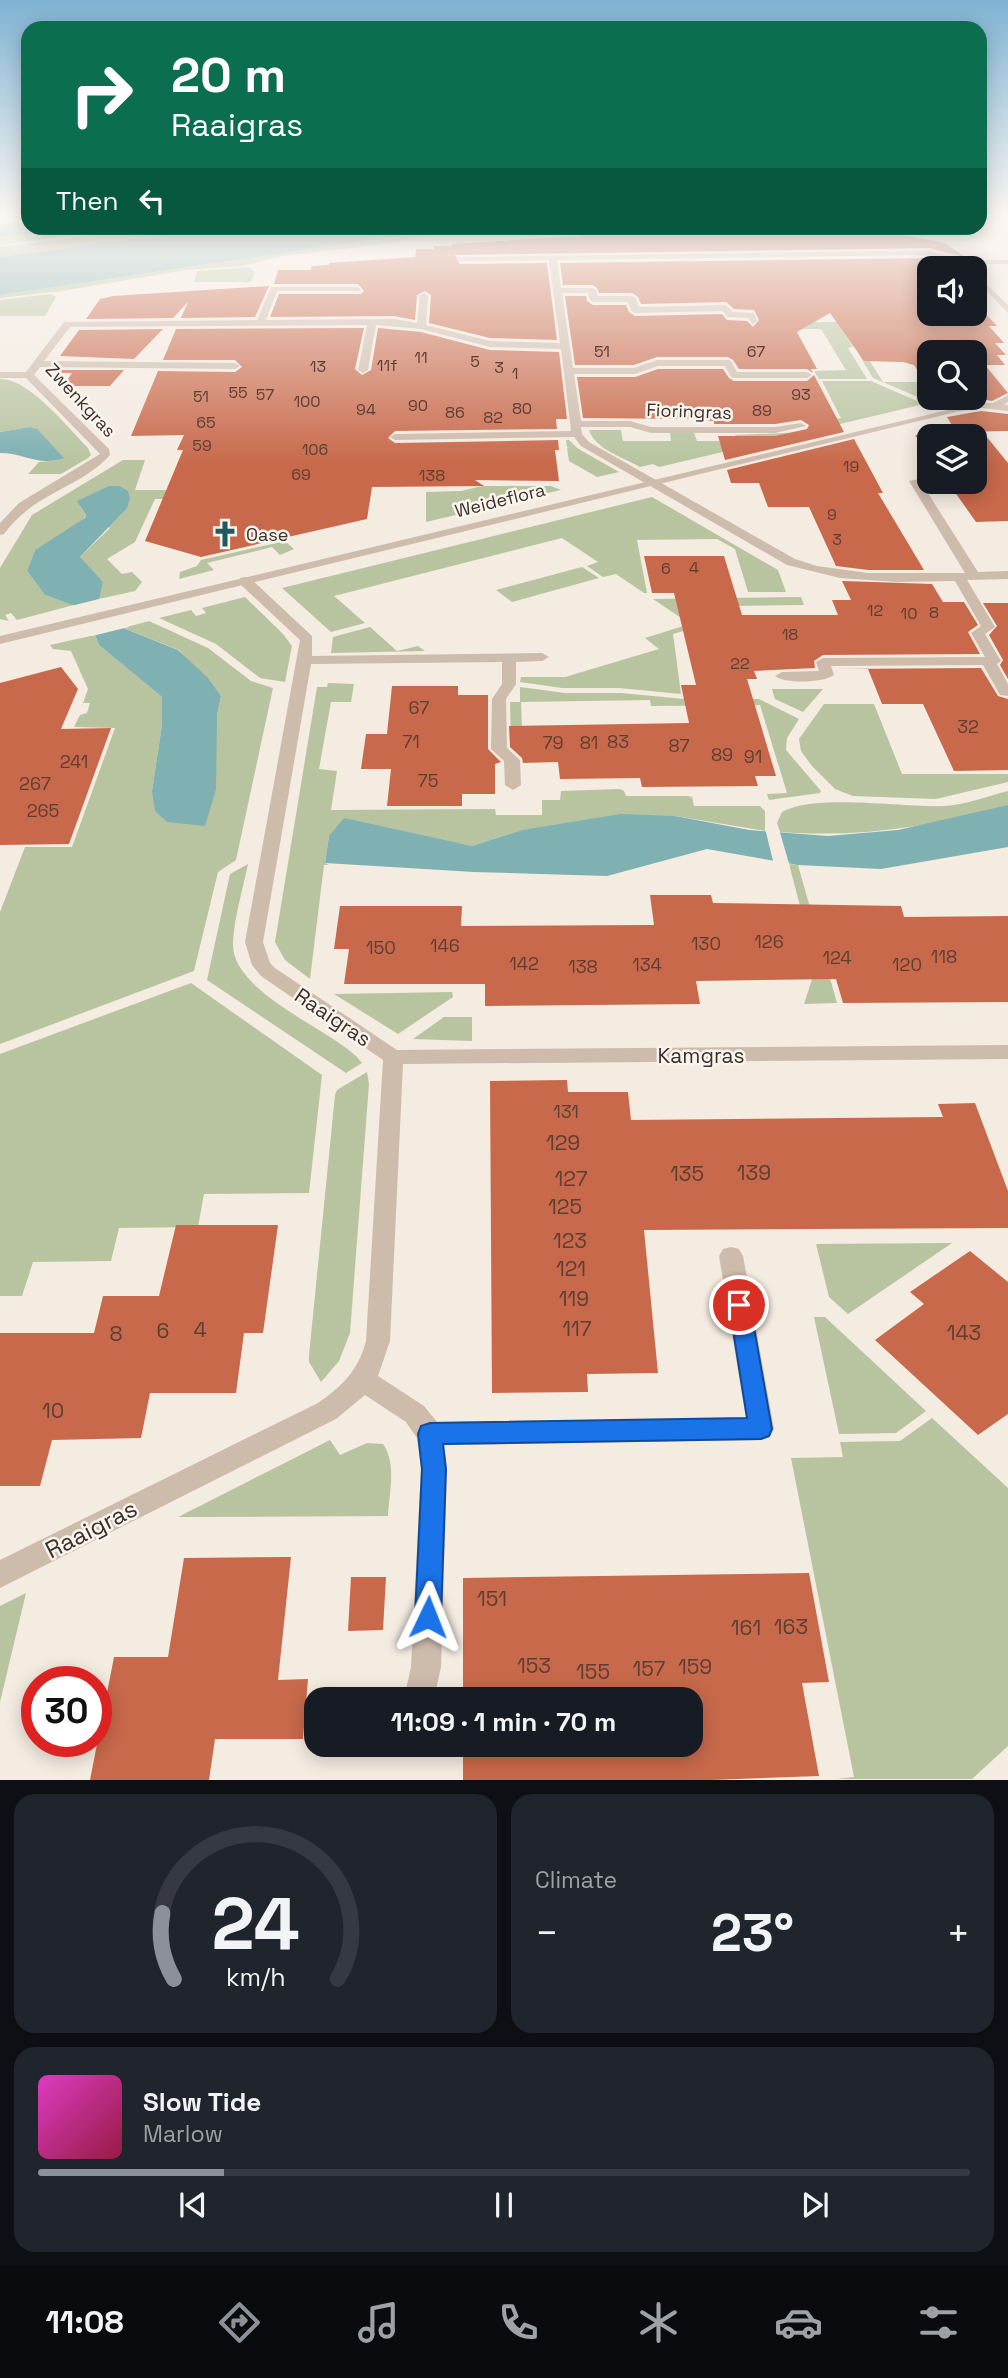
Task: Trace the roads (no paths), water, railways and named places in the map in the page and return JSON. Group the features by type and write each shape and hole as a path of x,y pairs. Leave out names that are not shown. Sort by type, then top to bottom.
{"street":[{"path":"260,323 270,298"},
{"path":"421,326 424,298"},
{"path":"558,298 577,429 585,444 791,562 811,570 857,576 1008,575"},
{"path":"593,298 632,299 635,310 726,308 730,315 751,315 754,321"},
{"path":"363,370 372,322"},
{"name":"Zwenkgras","path":"0,531 10,514 30,499 105,456 105,451 29,375 67,324 372,322 421,326 490,344 564,346"},
{"name":"Fioringras","path":"568,371 635,371 657,363 728,363 734,375 807,374"},
{"name":"Zwenkgras","path":"37,364 235,366"},
{"path":"0,375 29,375"},
{"name":"Weideflora","path":"0,640 956,409 995,406 1008,398"},
{"path":"995,406 1008,408"},
{"name":"Fioringras","path":"395,438 630,424 651,430 775,430 801,426"},
{"path":"782,676 827,675 823,663 994,662 978,633 988,627 965,575 915,481"},
{"name":"Raaigras","path":"0,1574 327,1411 364,1381 374,1362 378,1340 393,1057 268,972 261,965 255,949 268,858 307,639 245,581"},
{"path":"305,660 542,657"},
{"path":"509,659 509,684 499,699 499,749 512,760 513,785"},
{"path":"988,662 1005,692 1008,692"},
{"name":"Kamgras","path":"393,1057 1008,1052"},
{"path":"430,1434 761,1429 731,1255"},
{"path":"364,1381 415,1414 430,1434 434,1469 426,1667 422,1687"}],"water":[{"path":"29,427 37,429 64,458 47,461 0,453 0,432"},
{"path":"109,486 119,486 128,491 130,498 127,508 80,557 103,582 99,600 123,628 178,650 207,677 221,696 217,715 216,789 205,826 167,822 155,811 152,791 162,725 162,697 99,645 73,605 45,595 27,571 35,550 85,518 86,515 77,501"},
{"path":"1008,805 1008,847 881,869 798,865 707,849 607,876 474,872 325,863 329,836 344,818 472,846 522,830 621,814 675,816 749,830 828,836 898,830"}],"place":[{"name":"Oase","path":"225,534"}]}
